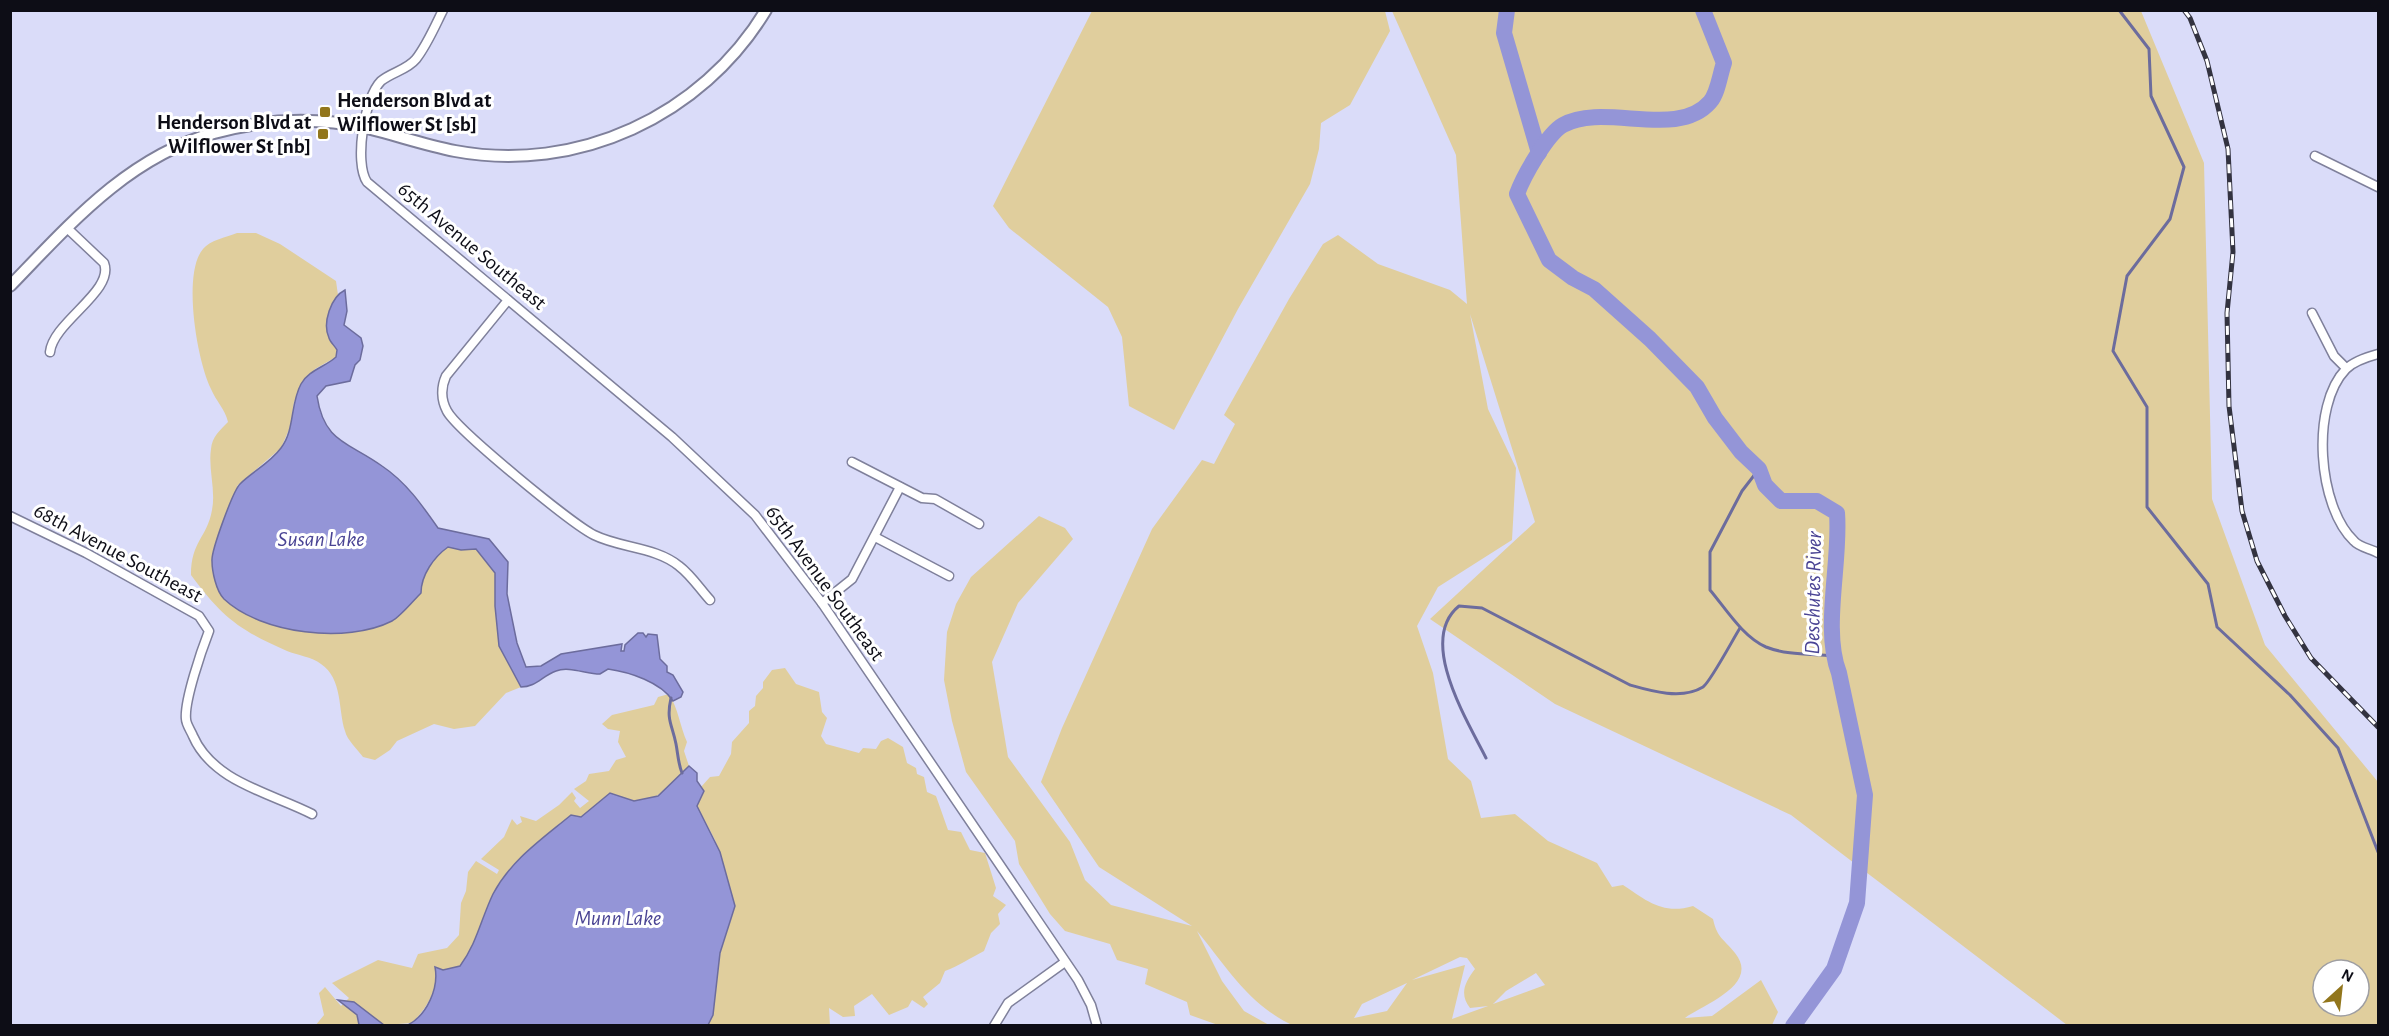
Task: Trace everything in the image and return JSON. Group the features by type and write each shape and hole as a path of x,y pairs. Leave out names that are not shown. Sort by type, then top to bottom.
{"street":[{"name":"65th Avenue Southeast","path":"443,10 417,58 388,76 374,90 364,128 362,174 368,182 727,486 764,526 822,603 1065,962 1085,993 1097,1026"},
{"path":"10,286 67,228 122,178 157,156 194,140 233,128 273,122 313,121 364,128 454,151 503,156 562,152 602,141 641,126 694,92 741,47 766,10"},
{"path":"2315,156 2379,187"},
{"path":"50,352 54,337 97,289 105,274 104,262 67,228"},
{"path":"508,300 446,376 442,396 451,417 584,529 613,544 650,553 679,566 710,600"},
{"path":"2312,313 2334,356 2346,369"},
{"path":"2379,354 2359,360 2346,369 2330,399 2323,426 2324,462 2329,493 2339,522 2355,543 2379,553"},
{"path":"852,462 922,498 935,499 979,524"},
{"path":"822,603 852,579 900,487"},
{"name":"68th Avenue Southeast","path":"10,516 106,564 199,616 209,631 196,663 186,719 200,751 228,775 245,785 312,814"},
{"path":"875,537 950,576"},
{"path":"994,1026 1008,1003 1065,962"}],"shaded area":[{"path":"1092,11 1385,11 1390,31 1350,105 1321,123 1319,149 1310,184 1238,309 1174,430 1129,406 1122,337 1108,307 1009,228 993,206"},
{"path":"1392,11 2141,11 2204,163 2212,499 2265,645 2378,782 2378,1025 2067,1025 1791,815 1555,704 1430,619 1535,522 1470,314 1488,409 1516,468 1512,540 1438,587 1417,626 1433,673 1448,759 1471,781 1481,818 1515,814 1548,841 1597,863 1612,887 1623,885 1664,908 1693,906 1713,919 1719,934 1741,964 1741,975 1726,993 1685,1018 1712,1016 1761,980 1778,1012 1772,1025 1292,1025 1277,1017 1251,996 1197,931 1222,981 1244,1011 1269,1025 1218,1025 1190,1015 1187,1002 1145,984 1148,969 1117,960 1110,944 1065,931 1050,914 1019,864 1015,841 966,772 952,721 944,680 947,632 956,604 971,577 1039,516 1065,528 1073,539 1018,603 992,662 1008,757 1070,842 1085,880 1111,905 1192,926 1099,867 1041,782 1062,728 1152,529 1202,460 1214,464 1235,424 1224,415 1289,299 1323,244 1338,235 1378,264 1450,290 1467,304 1456,155","holes":["1460,957 1467,958 1475,969 1465,988 1467,1003 1470,1008 1488,1006 1452,1019 1465,965 1412,980","1536,973 1545,985 1493,1004 1506,991","1407,983 1387,1011 1354,1018 1362,1004"]},
{"path":"237,233 256,233 280,244 336,281 338,295 331,305 329,338 337,350 336,357 315,369 294,402 291,425 281,448 237,486 312,632 354,632 386,624 421,593 426,573 443,551 448,547 461,550 476,549 495,573 495,606 499,646 521,687 506,693 475,726 454,729 434,724 397,741 390,750 375,760 363,757 346,734 339,695 328,670 313,660 287,651 244,629 212,602 191,575 196,547 207,527 212,510 210,457 212,445 217,434 228,422 211,389 201,359 194,318 193,277 197,261 206,246"},
{"path":"785,668 796,684 819,692 822,712 827,718 821,736 826,744 859,753 863,748 876,749 881,741 888,738 903,747 907,763 916,768 917,774 924,777 927,792 936,796 948,830 961,832 970,850 985,853 996,888 993,896 1006,905 998,914 1000,924 991,933 984,951 945,971 940,983 923,997 928,1004 924,1008 912,1000 908,1007 889,1015 872,994 854,1006 855,1016 843,1017 829,1008 830,1025 708,1025 713,1015 720,954 735,906 715,840 697,806 704,791 701,787 710,777 719,776 731,754 732,742 749,723 749,711 755,706 756,696 763,688 763,682 772,670"},
{"path":"669,694 687,742 684,751 689,766 671,784 657,796 642,801 633,801 610,793 581,817 571,815 518,860 493,894 475,940 460,966 443,970 435,968 436,976 431,998 412,1023 384,1025 357,1015 359,1025 315,1026 324,1015 319,993 325,987 341,1006 349,998 332,983 378,960 412,968 418,954 447,948 459,935 461,903 466,891 468,872 476,861 497,874 499,870 481,859 504,837 512,819 517,825 522,822 520,816 536,821 559,805 572,792 576,798 574,801 580,808 589,801 574,789 586,781 589,774 609,771 616,760 626,757 618,742 620,731 608,729 602,724 612,715 654,705 658,697"}],"water":[{"name":"Susan Lake","path":"345,290 347,311 344,325 361,338 363,346 360,360 355,365 350,381 326,386 317,396 325,423 340,440 399,479 420,502 438,528 489,539 508,562 507,594 517,643 526,667 541,666 561,654 622,644 621,651 624,651 625,645 638,633 643,633 646,637 648,634 657,635 660,659 683,692 681,697 673,701 668,694 653,683 635,675 608,669 600,674 561,670 531,685 521,687 499,646 495,606 495,573 476,549 461,550 448,547 429,567 423,580 421,593 395,619 373,628 352,632 305,632 260,620 240,611 224,599 217,586 212,561 228,509 240,484 281,448 291,425 295,400 304,379 336,357 337,350 327,332 327,318 332,304"},
{"name":"Munn Lake","path":"689,766 697,773 697,781 704,791 697,806 720,852 735,906 720,953 713,1015 708,1025 408,1025 421,1015 430,1000 435,984 435,967 443,970 460,966 466,957 493,894 518,860 571,815 581,817 610,793 634,801 658,796"},
{"path":"338,1000 354,1002 384,1025 359,1025 357,1015"}],"waterway":[{"name":"Deschutes River","path":"1507,10 1504,33 1539,153"},
{"name":"Deschutes River","path":"1703,10 1724,63 1717,89 1710,102 1696,113 1679,118 1660,120 1599,117 1580,119 1563,125 1543,146 1524,177 1517,194 1549,260 1573,278 1594,289 1650,339 1697,387 1715,418 1741,452 1759,469 1765,485 1781,501 1817,501 1837,513 1832,636 1834,656 1865,795 1857,903 1834,969 1793,1026"},
{"path":"2119,10 2149,49 2151,96 2184,167 2170,219 2127,276 2113,351 2147,407 2147,507 2208,584 2217,627 2290,695 2338,748 2378,852"},
{"path":"1759,469 1742,491 1710,552 1710,590 1742,630 1766,647 1790,653 1832,656"},
{"path":"1486,758 1458,702 1444,659 1443,639 1447,621 1459,606 1482,608 1630,685 1676,694 1695,691 1707,683 1740,628"},
{"path":"671,698 669,717 682,773"}],"railway":[{"path":"2184,10 2190,18 2207,61 2228,149 2233,252 2227,313 2229,406 2242,511 2257,561 2285,616 2311,658 2378,727"}],"place":[{"name":"Henderson Blvd at Wilflower St [sb]","path":"325,112"},
{"name":"Henderson Blvd at Wilflower St [nb]","path":"323,134"}]}
